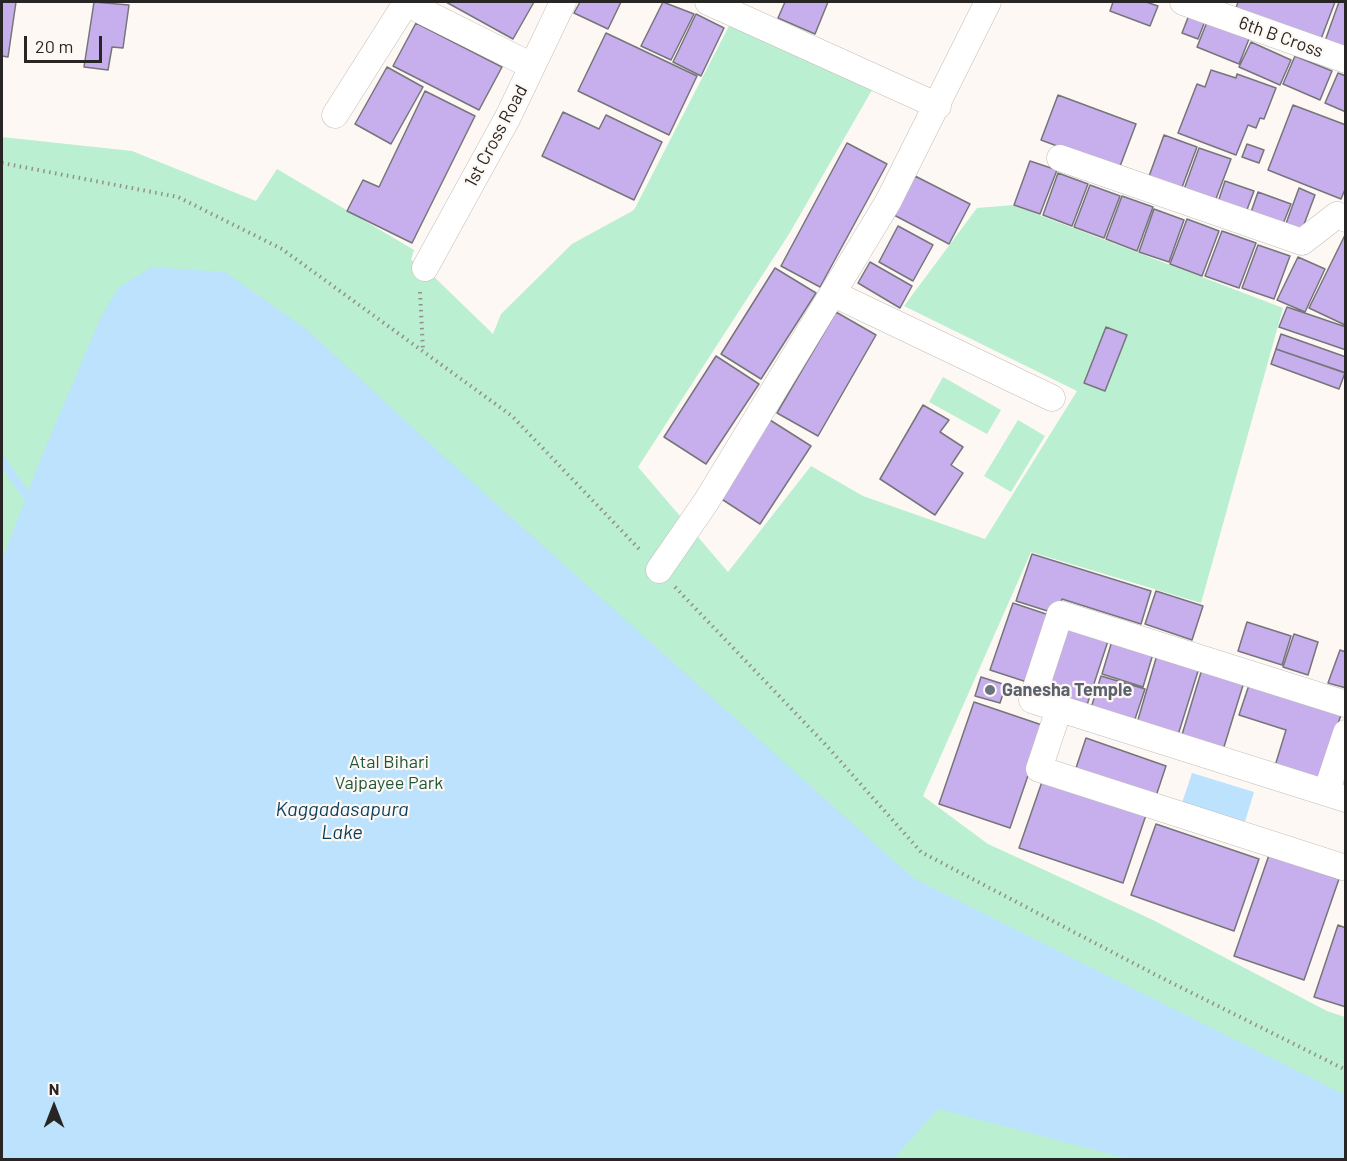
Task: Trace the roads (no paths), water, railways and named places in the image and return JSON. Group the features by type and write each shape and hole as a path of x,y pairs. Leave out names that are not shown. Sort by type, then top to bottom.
{"street":[{"name":"1st Cross Road","path":"423,274 508,117 563,2"},
{"path":"708,2 938,106"},
{"path":"659,570 706,502 888,202 988,2"},
{"name":"6th B Cross","path":"1184,2 1346,60"},
{"path":"335,115 406,3 532,66"},
{"path":"1060,158 1302,242 1337,215 1346,219"},
{"path":"834,294 1052,398"},
{"path":"1346,704 1060,614 1032,700 1336,796 1346,733"},
{"path":"1059,709 1039,769 1346,868"}],"water":[{"name":"Kaggadasapura Lake","path":"152,267 225,272 305,328 452,464 913,878 1345,1095 1345,1159 1130,1159 938,1109 893,1159 2,1159 2,561 38,465 101,317 119,287"},
{"path":"1192,773 1254,792 1243,828 1180,809"}],"waterway":[{"path":"2,460 32,504"}],"place":[{"name":"Ganesha Temple","path":"990,690"}],"park label":[{"name":"Atal Bihari Vajpayee Park","path":"389,772"}]}
